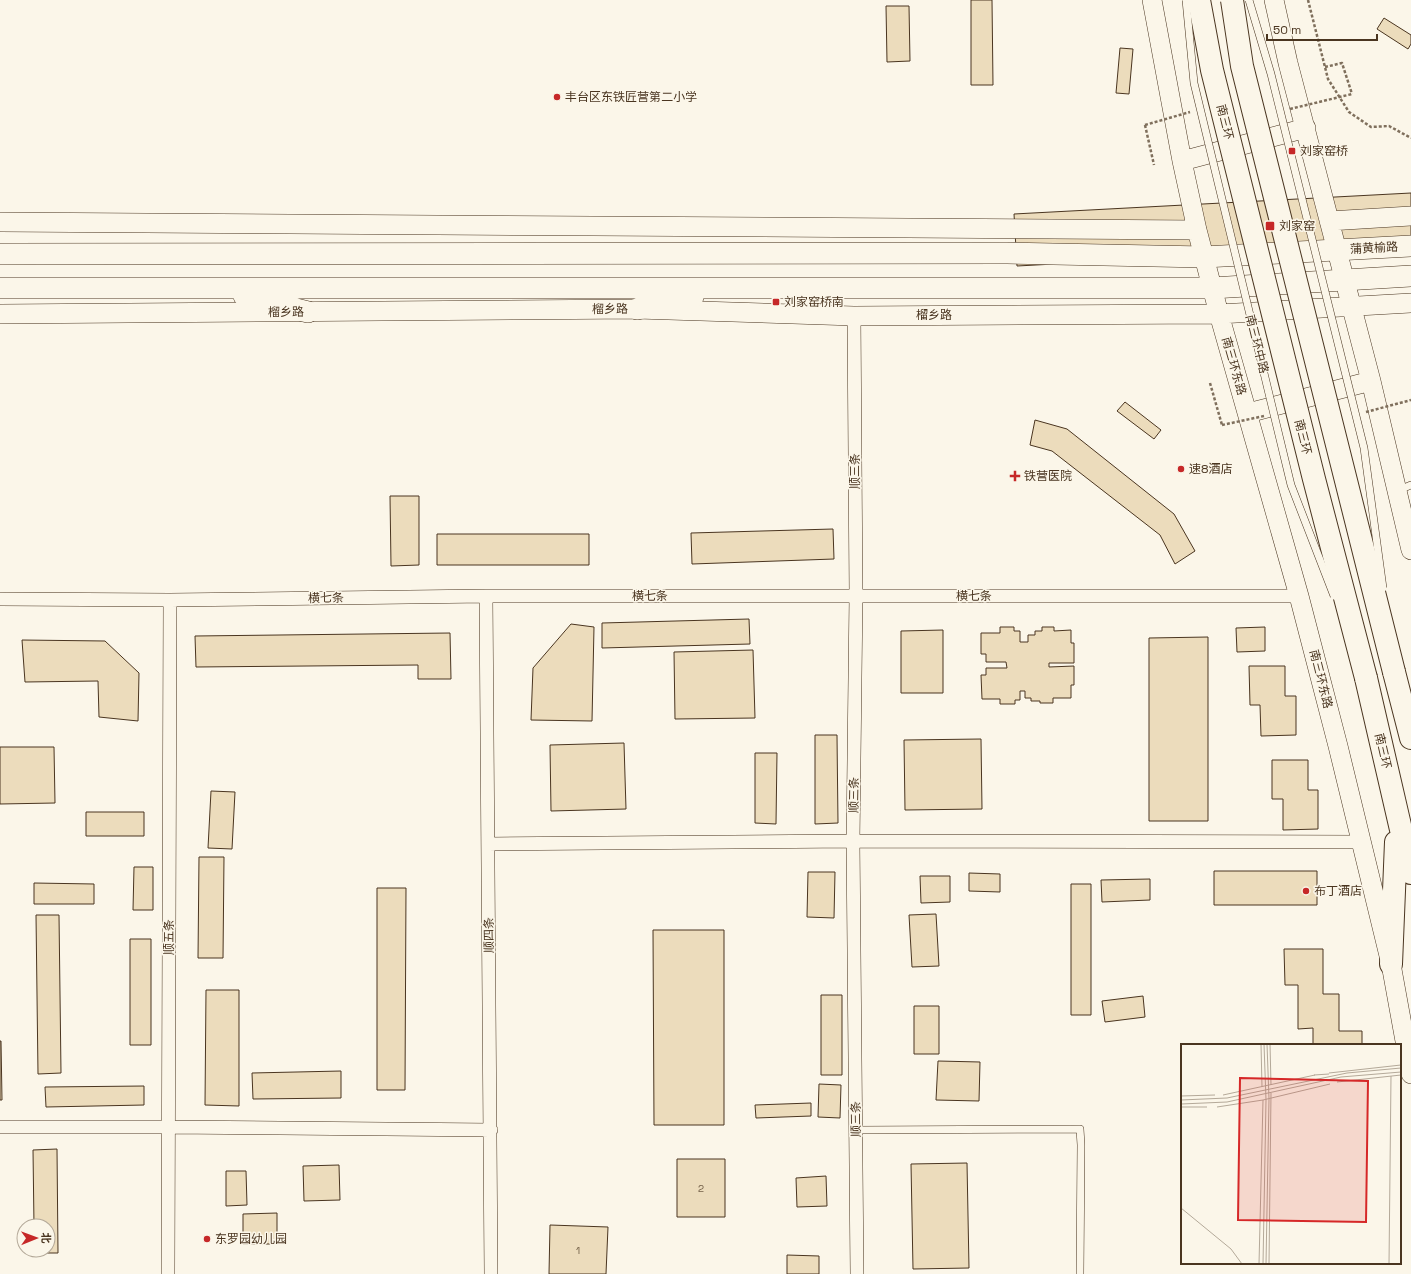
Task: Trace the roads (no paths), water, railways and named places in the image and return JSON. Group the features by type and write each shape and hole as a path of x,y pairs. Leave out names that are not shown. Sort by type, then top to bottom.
{"highway":[{"name":"南三环","path":"1199,0 1212,70 1310,463 1366,678 1411,873"},
{"path":"1232,0 1242,66 1411,738"},
{"path":"1391,964 1397,813"}],"main road":[{"name":"蒲黄榆路","path":"1204,257 1411,246"},
{"path":"0,254 1007,253 1204,257"},
{"path":"1344,279 1411,276"},
{"name":"榴乡路","path":"0,288 1212,288 1344,279"},
{"path":"212,288 308,312"},
{"path":"637,309 738,288"}],"street":[{"path":"1152,0 1182,160 1204,257"},
{"path":"1274,0 1288,63 1306,128 1336,250 1371,381 1404,488 1411,550"},
{"path":"1182,160 1306,128"},
{"path":"1329,221 1411,216"},
{"path":"0,222 1197,230"},
{"name":"南三环东路","path":"1204,257 1300,596 1391,964 1411,1074"},
{"name":"榴乡路","path":"0,314 637,309 854,316 1219,314 1411,303"},
{"name":"顺三条","path":"854,316 856,596 854,841 857,1274"},
{"path":"1248,413 1371,381"},
{"name":"横七条","path":"0,599 170,600 486,596 1300,596"},
{"name":"顺四条","path":"486,596 491,1274"},
{"name":"顺五条","path":"168,1274 170,600"},
{"path":"488,844 854,841 1361,842"},
{"path":"0,1127 491,1130"}],"lane":[{"name":"南三环中路","path":"1186,0 1194,83 1289,477 1337,604"},
{"path":"1249,0 1271,74 1364,448 1384,595"},
{"path":"1386,610 1394,672"},
{"path":"1343,618 1366,678"},
{"path":"856,1130 1080,1129 1082,1145 1080,1274"}],"place":[{"name":"丰台区东铁匠营第二小学","path":"557,97"},
{"name":"刘家窑桥","path":"1292,151"},
{"name":"刘家窑","path":"1270,226"},
{"name":"刘家窑桥南","path":"776,302"},
{"name":"速8酒店","path":"1181,469"},
{"name":"铁营医院","path":"1015,476"},
{"name":"布丁酒店","path":"1306,891"},
{"name":"东罗园幼儿园","path":"207,1239"}]}
